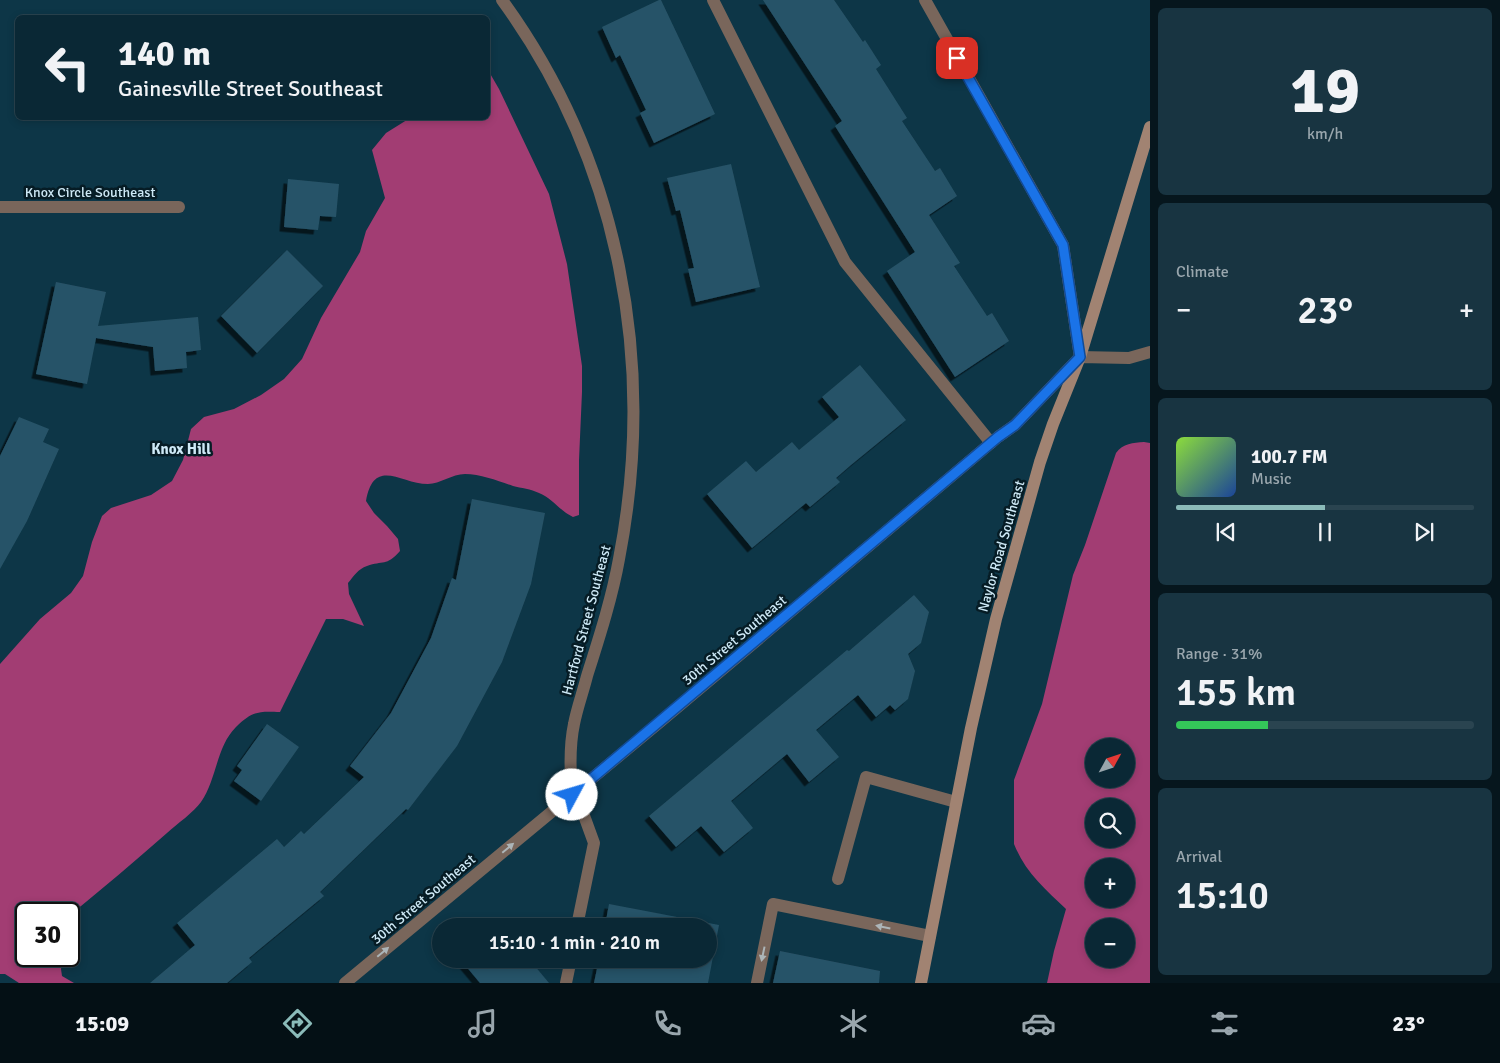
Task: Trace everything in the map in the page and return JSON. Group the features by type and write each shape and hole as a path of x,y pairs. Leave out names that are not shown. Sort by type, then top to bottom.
{"main road":[{"name":"Naylor Road Southeast","path":"921,983 987,655 1022,527 1053,424 1080,357 1150,127"}],"street":[{"name":"Hartford Street Southeast","path":"502,0 532,44 559,94 584,150 610,223 619,264 631,340 634,407 631,476 626,518 614,583 574,724 570,759 572,795"},
{"path":"713,0 845,262 991,443"},
{"path":"925,0 1063,245 1080,357 1129,358 1150,352"},
{"name":"Knox Circle Southeast","path":"0,207 180,207"},
{"name":"30th Street Southeast","path":"346,983 991,443 1015,425 1080,357"},
{"path":"838,879 866,777 956,802"},
{"path":"572,795 582,810 594,843 579,918"},
{"path":"757,983 773,904 930,936"},
{"path":"566,983 569,968"}],"shaded area":[{"path":"490,73 549,194 567,264 582,366 579,515 573,517 544,495 477,475 460,474 428,484 390,476 382,476 375,479 370,487 366,501 374,513 398,539 400,551 388,561 372,564 361,569 348,583 349,594 364,626 343,619 326,619 280,712 256,713 236,727 224,744 206,793 198,806 80,907 80,902 15,902 15,967 61,967 62,976 74,983 19,983 5,974 0,974 0,664 40,619 71,593 83,576 92,542 102,516 111,508 151,495 172,481 183,460 191,429 204,417 234,409 261,395 284,379 302,359 321,318 360,252 366,231 385,198 372,150 386,133 407,120 490,120"},
{"path":"1150,443 1150,983 1047,983 1066,909 1030,872 1014,844 1014,780 1042,704 1073,575 1116,453 1125,445"}],"building":[{"path":"661,0 715,114 654,143 640,113 646,110 620,55 616,58 602,27"},
{"path":"763,0 834,0 863,42 865,40 881,65 876,69 907,118 902,121 935,171 940,168 957,196 929,215 960,263 954,266 987,316 992,313 1009,341 955,377 887,271 915,252 835,126 842,121"},
{"path":"731,164 760,287 696,302 688,269 694,268 680,210 676,211 667,178"},
{"path":"288,179 339,184 336,217 320,216 318,230 284,227"},
{"path":"287,250 323,286 257,353 221,316"},
{"path":"56,282 106,292 98,326 198,317 201,350 186,352 187,368 155,371 153,347 96,338 87,384 36,374"},
{"path":"860,365 906,420 836,478 840,482 810,507 806,503 752,548 707,494 746,461 756,472 792,442 799,450 839,417 822,397"},
{"path":"19,417 49,429 43,442 59,449 27,521 0,569 0,456"},
{"path":"472,499 545,513 531,584 502,662 457,746 408,810 406,809 320,892 324,896 249,958 252,962 227,983 150,983 195,945 177,923 277,839 284,847 301,831 304,834 364,777 350,766 391,713 431,638 452,578 456,580"},
{"path":"914,595 929,612 921,643 908,654 915,671 908,699 895,710 890,705 876,717 858,695 816,730 839,757 809,782 787,754 731,801 753,828 724,852 701,826 676,847 649,816"},
{"path":"267,724 299,747 261,801 234,781 242,770 237,766"},
{"path":"609,904 682,918 606,918"},
{"path":"780,951 880,971 879,983 773,983"},
{"path":"468,968 536,968 549,983 480,983"},
{"path":"597,968 711,968 708,983 594,983"}],"district":[{"name":"Knox Hill","path":"181,449"}],"route":[{"path":"572,795 998,437 1015,425 1080,357 1063,245 957,58"}]}
